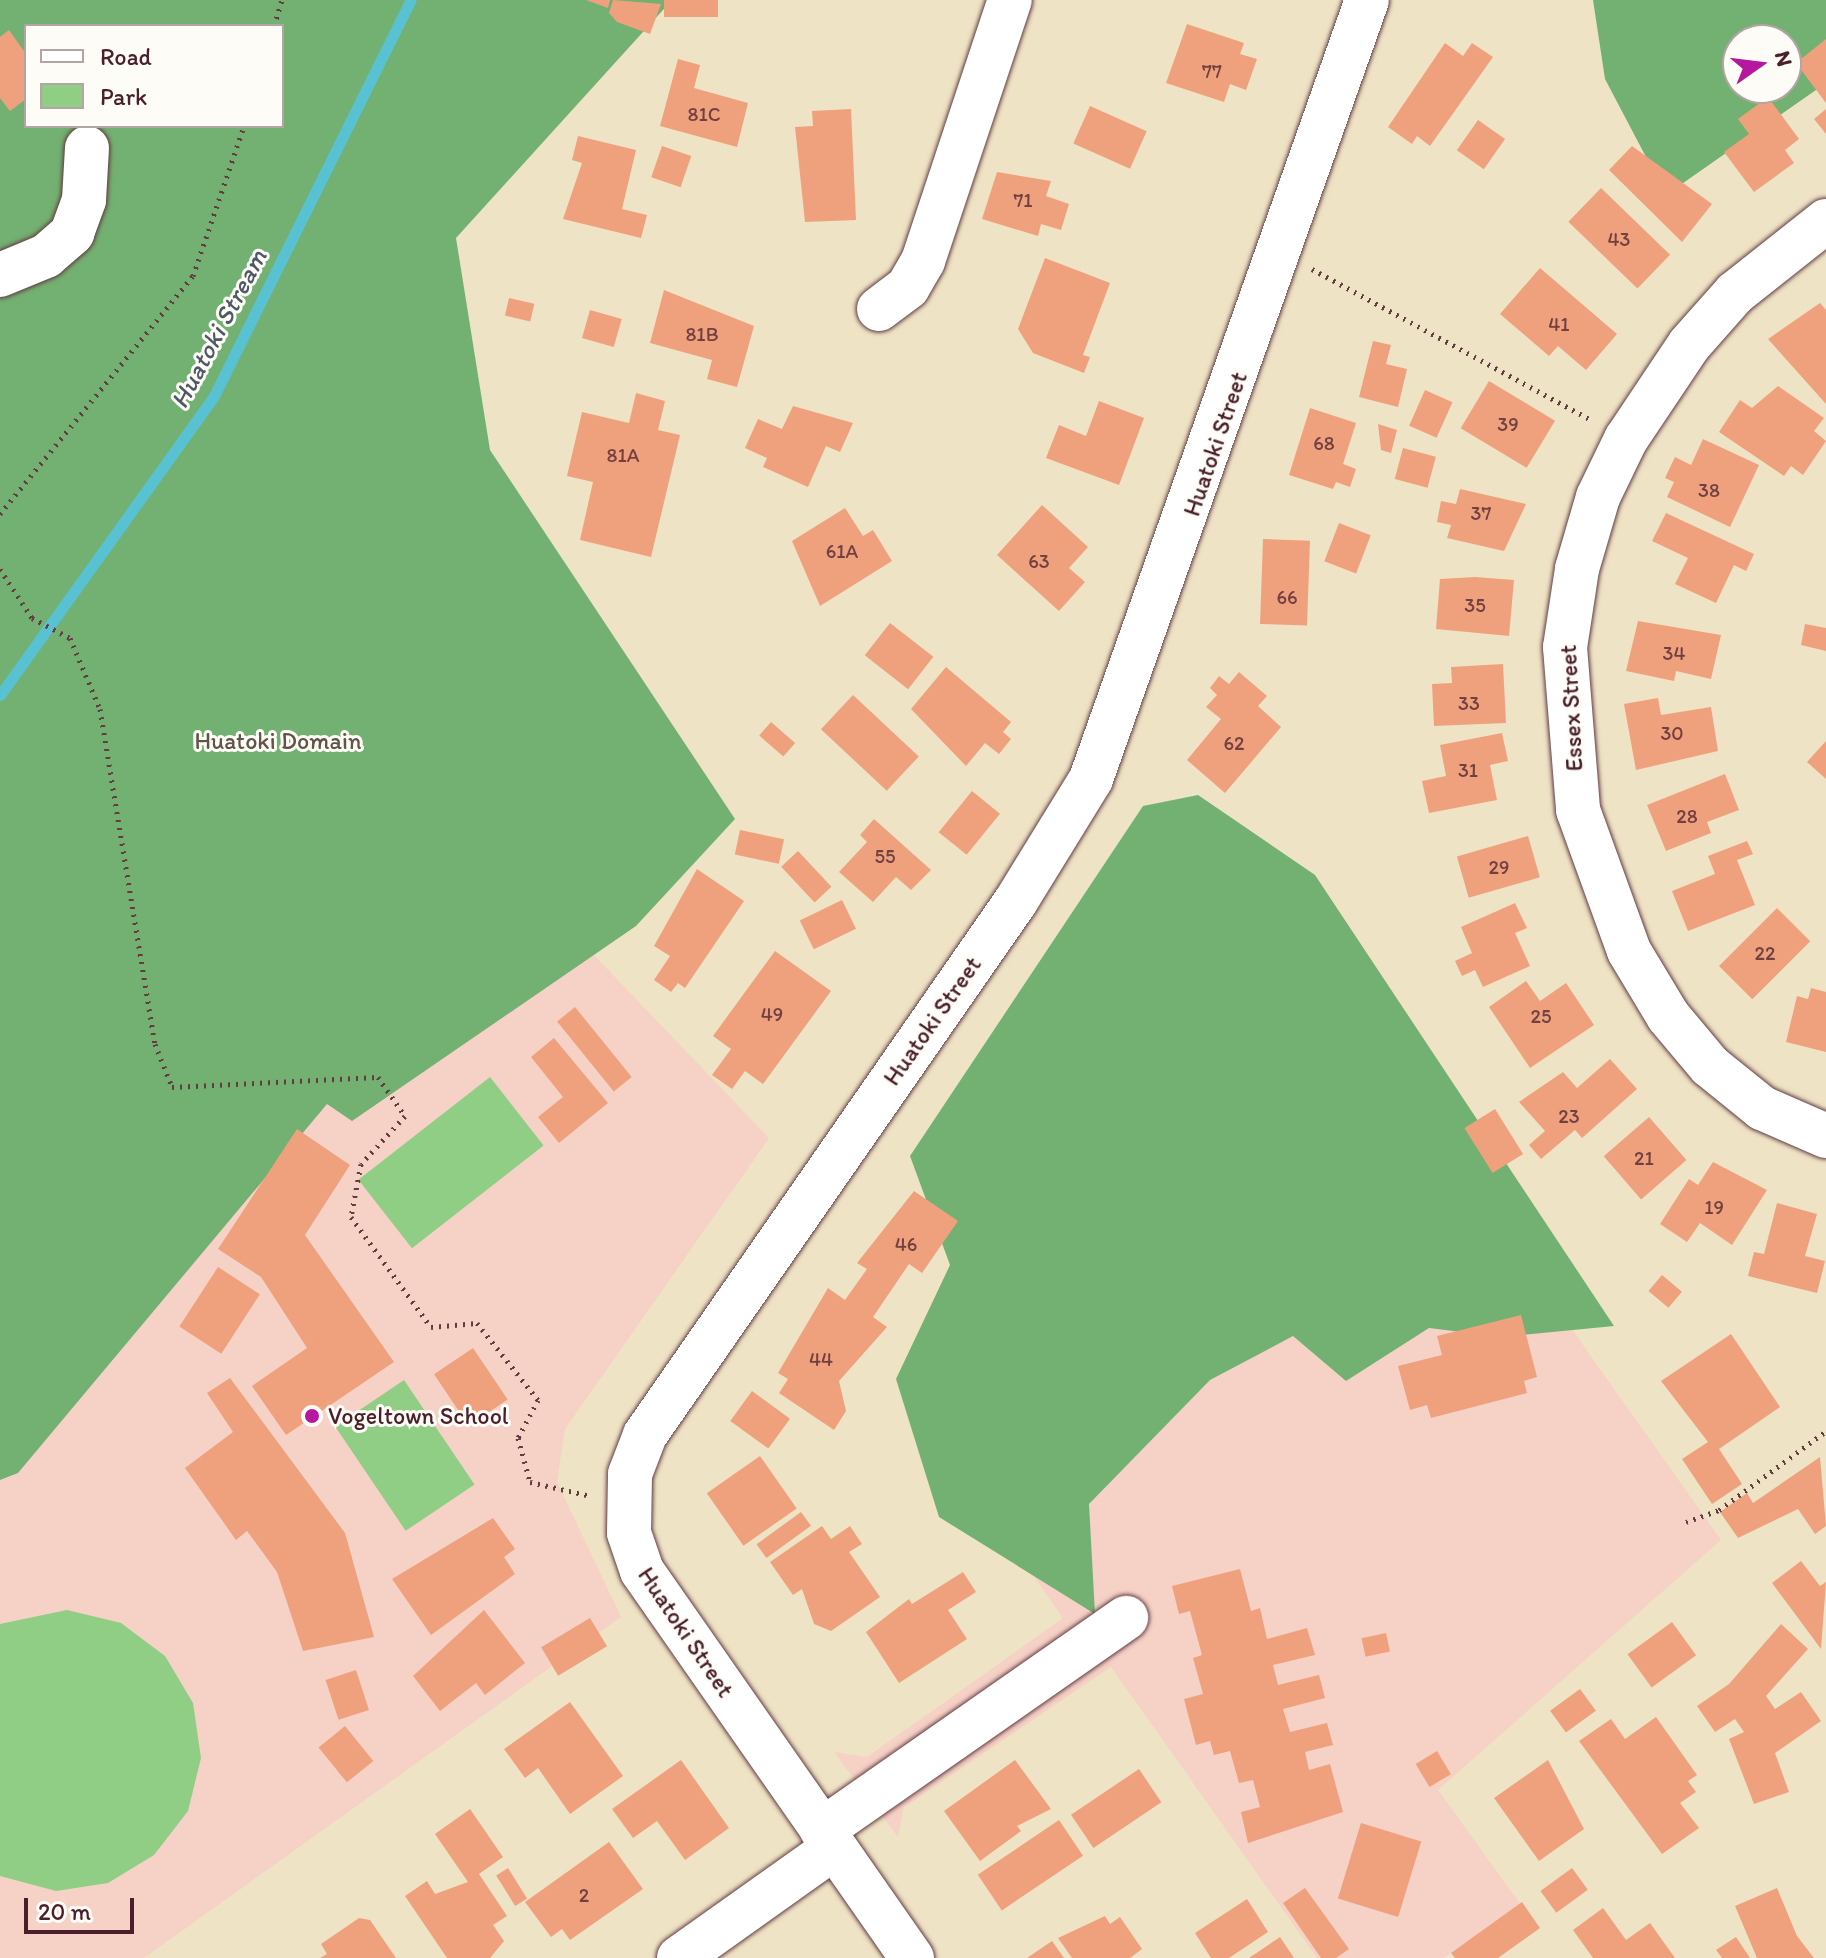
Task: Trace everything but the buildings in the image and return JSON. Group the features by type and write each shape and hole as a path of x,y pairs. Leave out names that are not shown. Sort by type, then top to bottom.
{"main road":[{"path":"879,309 908,287 923,261 1010,0"},
{"name":"Huatoki Street","path":"912,1958 642,1571 627,1505 645,1435 1016,901 1091,779 1283,253 1367,0"},
{"path":"0,275 46,256 72,233 84,200 87,148"},
{"name":"Essex Street","path":"1826,221 1735,293 1689,345 1626,439 1585,540 1565,647 1578,810 1600,885 1668,1016 1710,1066 1762,1108 1826,1136"},
{"path":"679,1958 828,1839 1126,1618"}],"path":[{"path":"275,24 282,0"},
{"path":"0,514 193,276 243,128"},
{"path":"1283,253 1626,439"},
{"path":"0,569 32,618 70,638 100,709 155,1044 172,1087 378,1077 405,1116 361,1164 351,1217 431,1327 477,1323 538,1400 518,1438 530,1482 627,1505"},
{"path":"1686,1522 1719,1510 1826,1431"}],"shaded area":[{"name":"Vogeltown School","path":"526,884 769,1138 565,1429 557,1482 621,1617 144,1958 0,1958 0,1476 310,1113"},
{"path":"1445,1150 1721,1540 1438,1790 1521,1905 1443,1958 1317,1958 1111,1667 904,1807 898,1837 834,1752 867,1757 1063,1618 983,1504"}],"green space":[{"name":"Huatoki Domain","path":"0,0 672,0 456,238 490,450 735,819 636,926 352,1121 327,1104 18,1473 0,1480"},
{"path":"1593,0 1826,0 1826,83 1802,100 1802,24 1722,24 1722,104 1796,104 1666,195 1605,79"},
{"path":"1198,795 1315,875 1614,1326 1502,1337 1429,1328 1346,1381 1293,1336 1210,1380 1089,1504 1095,1614 939,1517 896,1379 950,1265 910,1156 1143,806"},
{"path":"490,1077 544,1146 412,1248 358,1180"},
{"path":"404,1380 474,1484 406,1531 335,1426"},
{"path":"67,1610 121,1623 165,1656 193,1703 201,1758 188,1811 154,1855 108,1883 56,1891 0,1876 0,1624"}],"waterway":[{"name":"Huatoki Stream","path":"0,695 214,396 411,0"}],"place":[{"name":"Vogeltown School","path":"312,1416"}]}
